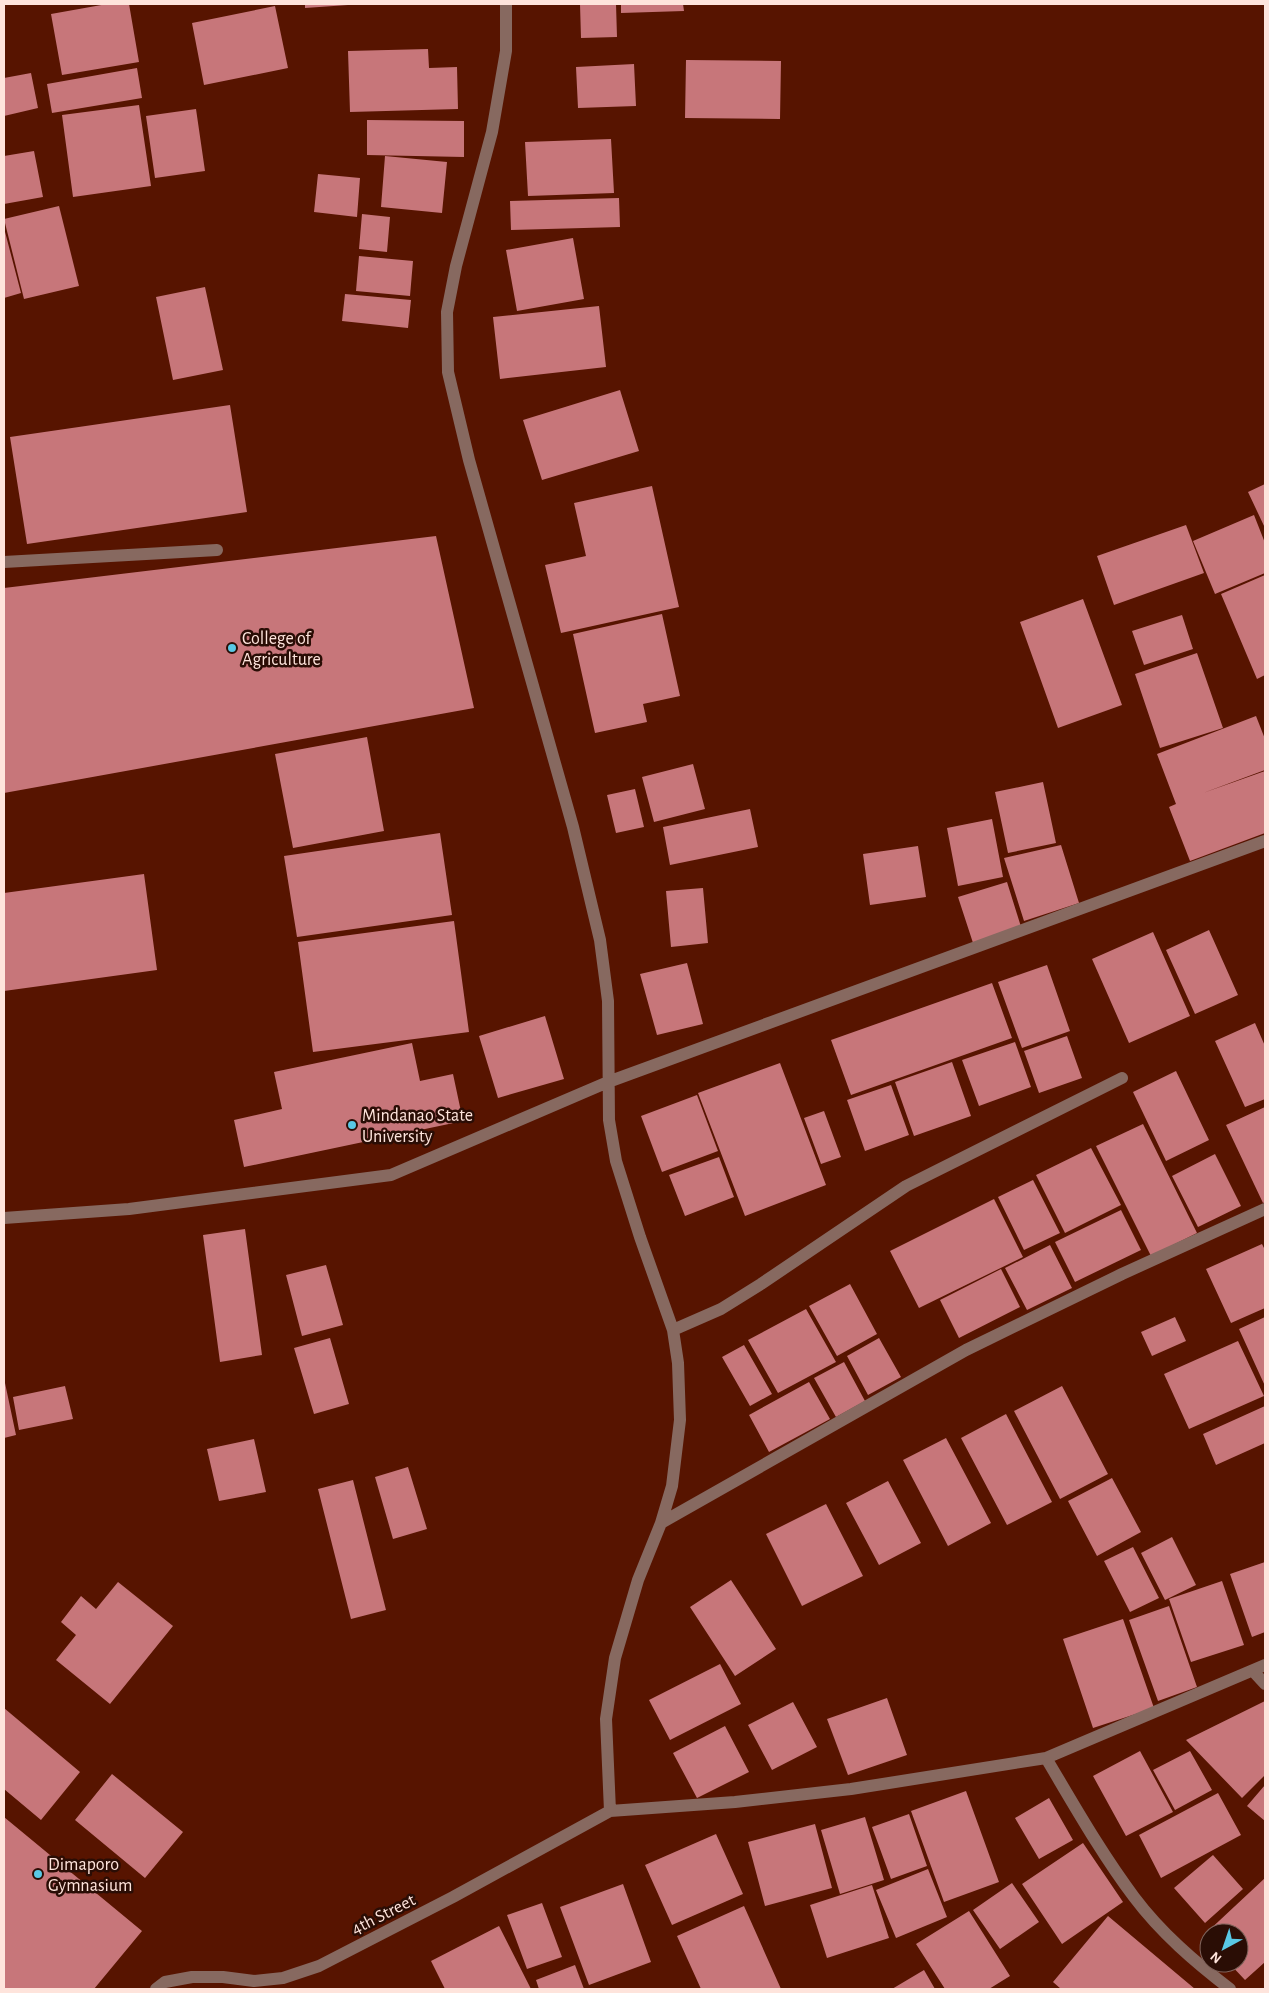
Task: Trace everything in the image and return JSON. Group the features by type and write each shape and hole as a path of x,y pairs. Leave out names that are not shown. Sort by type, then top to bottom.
{"street":[{"path":"506,4 506,51 492,132 456,266 447,312 448,372 468,460 573,827 600,940 608,1001 609,1120 616,1161 640,1237 673,1330 678,1363 680,1420 672,1486 661,1522 638,1580 615,1658 606,1719 610,1811 736,1802 851,1789 1046,1758 1265,1665"},
{"path":"4,562 217,550"},
{"path":"4,1218 129,1209 391,1175 608,1082 1265,842"},
{"path":"673,1330 720,1309 761,1284 906,1186 1122,1078"},
{"path":"661,1522 966,1350 1122,1274 1265,1209"},
{"path":"1253,1671 1265,1684"},
{"path":"1046,1758 1134,1897 1160,1927 1194,1961 1230,1989"},
{"name":"4th Street","path":"156,1989 165,1982 192,1977 223,1977 254,1981 283,1978 319,1966 453,1897 610,1811"}],"building":[{"path":"107,4 129,4 139,62 62,75 51,14"},
{"path":"305,4 348,4 348,5 305,8"},
{"path":"580,4 616,4 617,37 581,38"},
{"path":"621,4 683,4 684,11 621,13"},
{"path":"275,6 288,68 204,85 192,23"},
{"path":"428,49 429,68 457,67 458,109 350,112 348,51"},
{"path":"686,60 781,61 780,119 685,118"},
{"path":"634,64 636,106 578,108 576,67"},
{"path":"137,68 142,98 52,113 47,84"},
{"path":"31,73 38,108 4,116 4,78"},
{"path":"139,105 151,186 73,197 62,115"},
{"path":"196,109 205,171 155,178 146,116"},
{"path":"367,120 464,121 464,157 367,155"},
{"path":"611,139 614,193 528,196 525,142"},
{"path":"34,151 43,197 4,204 4,156"},
{"path":"385,156 447,162 442,213 381,207"},
{"path":"318,174 360,178 357,217 314,212"},
{"path":"619,198 620,227 511,230 510,201"},
{"path":"59,206 79,286 24,299 4,219"},
{"path":"362,214 390,217 387,252 359,249"},
{"path":"4,228 21,293 4,298"},
{"path":"573,238 584,299 517,311 506,250"},
{"path":"359,256 413,261 410,296 356,291"},
{"path":"205,287 223,370 173,380 156,297"},
{"path":"345,294 411,300 408,328 342,321"},
{"path":"599,306 606,367 500,379 493,317"},
{"path":"620,390 639,451 542,480 523,420"},
{"path":"230,405 247,512 27,544 10,437"},
{"path":"1265,484 1265,528 1248,492"},
{"path":"652,486 679,607 561,633 545,565 586,556 574,503"},
{"path":"1254,515 1265,543 1265,573 1215,594 1193,541"},
{"path":"1186,525 1204,573 1114,605 1097,556"},
{"name":"College of Agriculture","path":"436,536 474,708 4,793 4,588"},
{"path":"1265,575 1265,675 1257,679 1221,594"},
{"path":"1083,599 1122,705 1058,728 1020,622"},
{"path":"662,614 680,696 643,704 647,722 595,733 573,634"},
{"path":"1182,615 1193,649 1144,665 1132,631"},
{"path":"1197,653 1223,728 1160,748 1135,674"},
{"path":"1256,716 1265,739 1265,770 1203,793 1265,771 1265,833 1190,861 1169,807 1176,804 1157,754"},
{"path":"367,737 384,831 293,848 275,754"},
{"path":"693,764 705,809 654,822 642,777"},
{"path":"1043,782 1056,843 1008,853 995,792"},
{"path":"635,789 644,827 616,833 607,795"},
{"path":"750,809 758,847 670,865 663,827"},
{"path":"992,819 1003,877 958,886 947,828"},
{"path":"440,833 452,915 297,937 284,856"},
{"path":"1061,845 1079,903 1024,921 1004,858"},
{"path":"918,846 926,897 870,905 863,854"},
{"path":"144,874 157,970 4,991 4,893"},
{"path":"1007,882 1022,930 974,946 958,897"},
{"path":"703,888 708,943 671,947 666,891"},
{"path":"454,921 469,1032 313,1052 298,942"},
{"path":"1209,930 1238,995 1195,1014 1166,950"},
{"path":"1153,932 1190,1016 1129,1043 1092,959"},
{"path":"687,963 703,1024 657,1035 640,974"},
{"path":"1047,965 1070,1031 1022,1048 998,982"},
{"path":"992,983 1012,1038 851,1095 831,1040"},
{"path":"545,1016 564,1079 498,1098 479,1036"},
{"path":"1255,1023 1265,1046 1265,1099 1245,1107 1215,1041"},
{"path":"1067,1036 1082,1078 1039,1093 1024,1051"},
{"path":"1015,1042 1031,1087 979,1106 962,1060"},
{"path":"412,1043 420,1081 453,1074 463,1121 244,1167 234,1120 282,1109 274,1072"},
{"path":"952,1062 971,1116 914,1136 895,1082"},
{"path":"780,1063 826,1185 745,1216 698,1093"},
{"path":"1176,1071 1209,1140 1166,1161 1133,1092"},
{"path":"891,1085 909,1135 865,1151 847,1100"},
{"path":"697,1095 718,1151 662,1172 641,1116"},
{"path":"1265,1107 1265,1202 1263,1203 1226,1125"},
{"path":"824,1111 841,1157 821,1164 804,1118"},
{"path":"1143,1124 1197,1233 1151,1256 1096,1146"},
{"path":"1091,1148 1121,1205 1065,1233 1036,1175"},
{"path":"1215,1154 1241,1206 1198,1227 1172,1176"},
{"path":"719,1157 734,1197 685,1216 669,1175"},
{"path":"1033,1180 1060,1233 1024,1250 998,1197"},
{"path":"994,1199 1023,1257 919,1308 890,1251"},
{"path":"1121,1210 1141,1250 1075,1282 1055,1242"},
{"path":"245,1229 262,1355 220,1362 203,1235"},
{"path":"1262,1244 1265,1250 1265,1308 1231,1323 1206,1269"},
{"path":"1050,1245 1072,1288 1027,1310 1005,1268"},
{"path":"326,1265 343,1325 302,1336 286,1275"},
{"path":"1001,1269 1020,1307 959,1338 940,1300"},
{"path":"850,1284 877,1334 837,1356 809,1306"},
{"path":"806,1309 836,1362 778,1393 748,1340"},
{"path":"1175,1317 1186,1341 1152,1356 1141,1332"},
{"path":"1265,1317 1265,1386 1239,1329"},
{"path":"330,1338 349,1404 314,1414 294,1348"},
{"path":"879,1338 901,1377 868,1395 847,1356"},
{"path":"1238,1341 1264,1396 1189,1429 1164,1374"},
{"path":"744,1345 772,1394 750,1406 722,1357"},
{"path":"844,1362 865,1401 836,1417 814,1378"},
{"path":"809,1382 830,1419 769,1452 749,1415"},
{"path":"4,1384 16,1435 4,1438"},
{"path":"65,1386 73,1419 19,1430 13,1397"},
{"path":"1062,1386 1108,1474 1060,1499 1014,1411"},
{"path":"1265,1406 1265,1443 1216,1465 1203,1434"},
{"path":"1006,1414 1052,1502 1007,1525 961,1438"},
{"path":"946,1438 991,1523 948,1546 903,1460"},
{"path":"254,1439 266,1492 219,1501 207,1449"},
{"path":"408,1467 427,1529 393,1539 375,1477"},
{"path":"1112,1478 1141,1532 1097,1556 1068,1501"},
{"path":"353,1480 386,1610 351,1619 318,1489"},
{"path":"888,1481 921,1543 879,1565 846,1503"},
{"path":"826,1504 863,1576 802,1606 766,1534"},
{"path":"1172,1537 1196,1585 1165,1600 1141,1553"},
{"path":"1133,1547 1159,1598 1130,1612 1104,1561"},
{"path":"1265,1562 1265,1632 1252,1637 1230,1574"},
{"path":"731,1580 776,1649 735,1676 690,1607"},
{"path":"1222,1581 1244,1645 1191,1662 1169,1599"},
{"path":"118,1582 173,1626 110,1704 56,1660 76,1635 61,1622 81,1596 96,1609"},
{"path":"1169,1606 1197,1687 1158,1701 1129,1620"},
{"path":"1123,1619 1154,1708 1093,1728 1063,1639"},
{"path":"720,1664 741,1704 670,1740 649,1700"},
{"path":"887,1698 907,1755 848,1775 827,1719"},
{"path":"1265,1701 1265,1775 1242,1798 1186,1740"},
{"path":"793,1702 817,1747 772,1770 748,1725"},
{"path":"4,1708 80,1772 41,1820 4,1789"},
{"path":"725,1726 749,1772 697,1798 673,1753"},
{"path":"1140,1751 1173,1812 1126,1836 1093,1776"},
{"path":"1190,1751 1212,1790 1175,1810 1153,1770"},
{"path":"112,1774 183,1832 145,1878 75,1820"},
{"path":"1265,1785 1265,1821 1247,1806"},
{"path":"966,1791 999,1882 944,1902 911,1811"},
{"path":"1218,1793 1241,1835 1161,1878 1139,1835"},
{"path":"1049,1798 1073,1840 1039,1859 1015,1818"},
{"path":"909,1814 927,1866 891,1879 872,1827"},
{"name":"Dimaporo Gymnasium","path":"4,1817 142,1931 94,1989 4,1989"},
{"path":"865,1817 884,1880 840,1894 821,1830"},
{"path":"815,1824 832,1888 765,1906 748,1842"},
{"path":"716,1834 743,1894 672,1925 645,1865"},
{"path":"1083,1843 1123,1902 1062,1944 1022,1884"},
{"path":"1213,1855 1243,1889 1205,1923 1174,1888"},
{"path":"928,1869 947,1917 896,1938 876,1890"},
{"path":"1265,1878 1265,1962 1245,1980 1238,1973 1249,1973 1249,1923 1217,1923"},
{"path":"1012,1883 1039,1922 1000,1949 973,1910"},
{"path":"623,1884 651,1962 589,1985 560,1907"},
{"path":"872,1885 889,1938 827,1958 810,1905"},
{"path":"542,1903 562,1957 527,1969 507,1915"},
{"path":"744,1906 781,1989 701,1989 677,1936"},
{"path":"969,1911 1010,1976 989,1989 945,1989 916,1944"},
{"path":"1108,1916 1195,1989 1061,1989 1053,1982"},
{"path":"499,1926 531,1989 445,1989 431,1961"},
{"path":"575,1965 584,1989 539,1989 536,1980"},
{"path":"924,1970 935,1989 892,1989"}],"place":[{"name":"College of Agriculture","path":"232,648"},
{"name":"Mindanao State University","path":"352,1125"},
{"name":"Dimaporo Gymnasium","path":"38,1874"}]}
